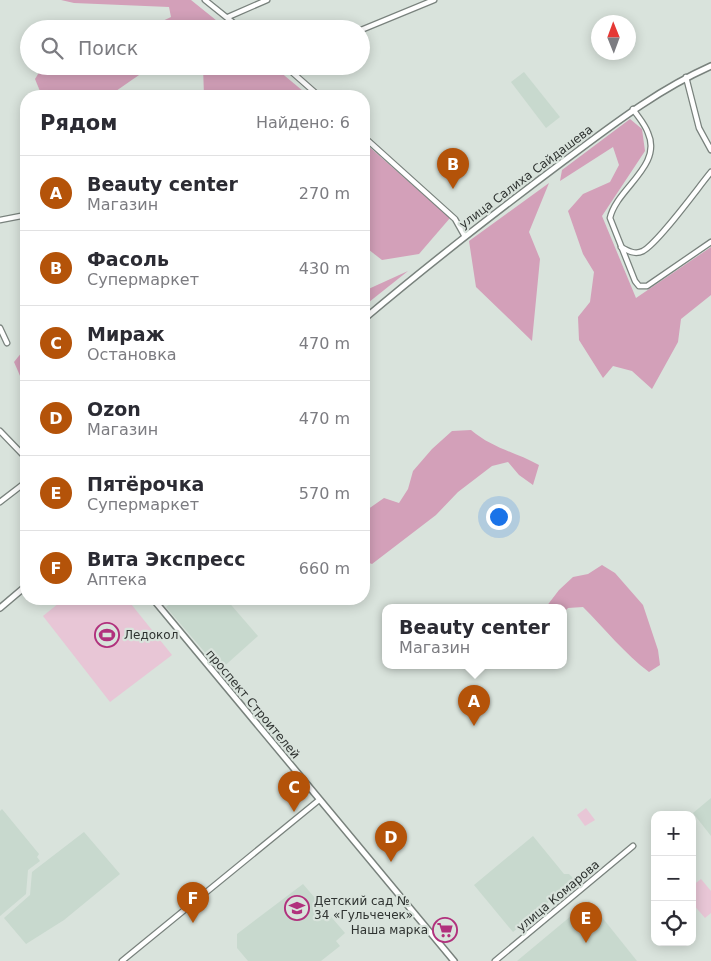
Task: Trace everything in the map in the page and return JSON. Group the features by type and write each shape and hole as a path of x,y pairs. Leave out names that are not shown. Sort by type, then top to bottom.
{"street":[{"path":"205,0 232,20"},
{"path":"228,17 267,0"},
{"path":"370,26 434,0"},
{"name":"улица Салиха Сайдашева","path":"370,314 464,235 633,109 686,77 711,66"},
{"path":"296,75 312,90"},
{"path":"686,77 699,128 711,150"},
{"path":"633,109 649,133 650,156 611,211 610,218 635,281 642,287 647,286 711,242"},
{"path":"370,142 455,219 464,235"},
{"path":"620,246 628,252 637,253 653,243 711,172"},
{"path":"0,220 20,216"},
{"path":"0,328 7,343"},
{"path":"0,431 20,452"},
{"path":"0,502 20,487"},
{"path":"0,608 20,591"},
{"name":"проспект Строителей","path":"158,605 454,961"},
{"path":"122,961 319,800"},
{"name":"улица Комарова","path":"496,961 633,846"}],"shaded area":[{"path":"61,0 191,0 216,20 165,20 171,17 169,7 74,3"},
{"path":"524,72 560,117 546,128 511,82"},
{"path":"37,75 139,75 117,90 40,90 35,79"},
{"path":"203,75 284,75 302,90 204,90"},
{"path":"630,119 642,129 645,151 602,216 636,298 711,247 711,295 681,319 678,342 652,389 632,371 613,366 603,378 579,340 578,317 590,302 594,272 583,254 568,211 583,194 610,182 619,165 613,147 560,181 562,170"},
{"path":"370,148 450,218 419,254 382,260 370,251"},
{"path":"549,183 529,232 540,259 532,341 476,287 469,241"},
{"path":"408,271 370,301 370,288"},
{"path":"20,354 20,376 14,362"},
{"path":"471,430 495,446 539,465 533,485 519,475 508,462 492,466 458,492 436,515 372,564 370,563 370,508 384,498 399,503 408,489 413,471 432,449 452,431"},
{"path":"602,565 615,573 643,605 658,650 660,665 649,672 623,649 583,607 567,609 567,604 548,604 559,590 573,577 588,574"},
{"name":"Ледокол","path":"57,605 132,605 172,655 110,702 43,616"},
{"path":"168,605 231,605 258,636 220,670 166,607"},
{"path":"711,798 711,836 696,817 695,811"},
{"path":"586,808 595,820 585,826 577,815"},
{"path":"2,809 39,854 37,857 40,861 28,870 26,894 0,916 0,811"},
{"path":"84,832 120,874 64,920 26,944 4,918 30,895 32,872"},
{"path":"533,836 564,874 569,874 575,880 513,932 474,885"},
{"path":"701,879 711,891 711,913 705,918 696,908 696,883"},
{"name":"Детский сад № 34 «Гульчечек»","path":"303,884 345,933 336,941 340,946 321,961 248,961 237,948 237,934"},
{"path":"589,901 637,961 517,961"}],"place":[{"name":"Фасоль","path":"453,189"},
{"name":"Ледокол","path":"107,635"},
{"name":"Beauty center","path":"474,726"},
{"name":"Мираж","path":"294,812"},
{"name":"Ozon","path":"391,862"},
{"name":"Детский сад № 34 «Гульчечек»","path":"297,908"},
{"name":"Вита Экспресс","path":"193,923"},
{"name":"Наша марка","path":"445,930"},
{"name":"Пятёрочка","path":"586,943"}]}
